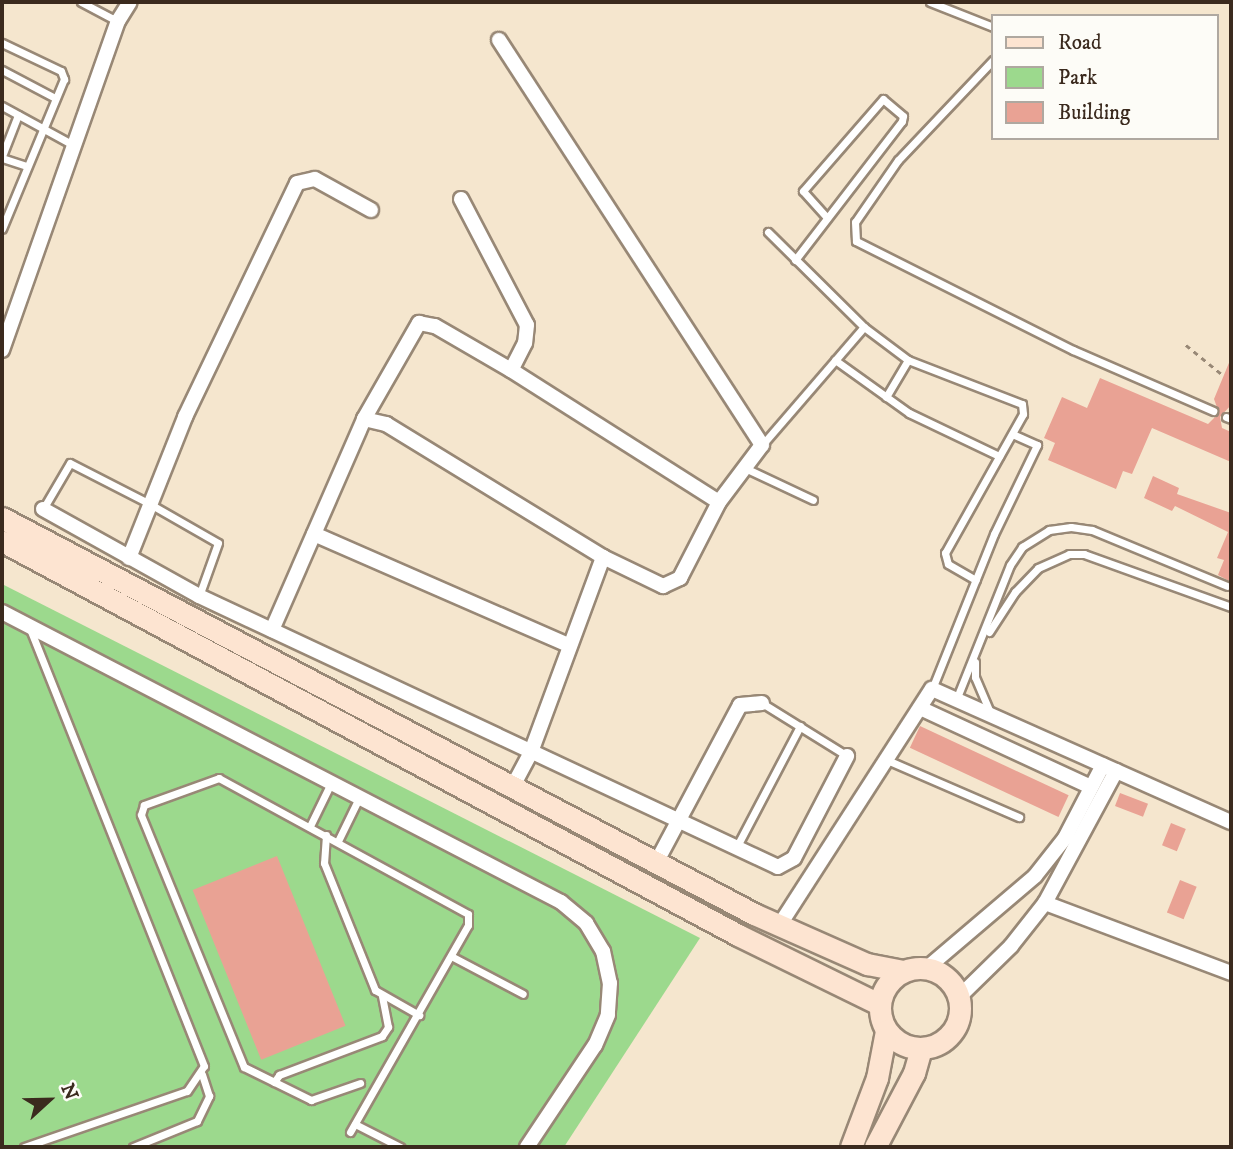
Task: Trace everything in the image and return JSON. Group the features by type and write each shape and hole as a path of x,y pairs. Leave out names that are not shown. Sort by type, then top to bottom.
{"main road":[{"path":"2,518 779,926 867,964 902,971 927,968 943,974 959,997 961,1009 953,1032 933,1047 921,1049 896,1041 886,1031"},
{"path":"2,541 738,935 879,1004"},
{"path":"851,1147 877,1078 886,1031 879,1004 891,979 902,971"},
{"path":"875,1147 914,1073 921,1049"}],"street":[{"path":"2,350 118,21 130,2"},
{"path":"365,419 386,424 650,583 673,583 680,578 719,502 762,445 499,40"},
{"path":"129,558 186,417 297,183 315,179 371,210"},
{"path":"461,199 527,325 525,343 511,370"},
{"path":"272,630 365,419 419,323 435,326 511,370 719,502"},
{"path":"43,509 199,596 778,867 794,858 847,756"},
{"path":"314,534 570,646"},
{"path":"513,786 531,752 603,557"},
{"path":"2,612 561,902 586,923 603,951 610,983 608,1015 595,1045 527,1147"},
{"path":"779,926 932,689 1231,822"},
{"path":"656,863 740,705 762,703"},
{"path":"920,708 1091,787"},
{"path":"927,968 1035,876 1065,838 1091,787 1109,768"},
{"path":"959,997 1011,946 1045,903 1109,768"},
{"path":"794,858 816,869"},
{"path":"1045,903 1231,973"}],"lane":[{"path":"81,2 118,21"},
{"path":"930,2 992,27"},
{"path":"2,43 61,71 64,79 41,127 2,229"},
{"path":"992,61 898,160 855,222 856,241 1073,350 1213,411"},
{"path":"2,70 55,99"},
{"path":"795,260 902,121 903,116 883,99 803,191 827,218"},
{"path":"2,106 75,146"},
{"path":"18,115 2,157 26,166"},
{"path":"768,232 864,327 908,360 1022,404 1023,414 945,553 948,564 976,580"},
{"path":"762,445 864,327"},
{"path":"835,360 909,413 999,457"},
{"path":"886,397 908,360"},
{"path":"932,689 987,553 998,536 1037,445 1012,434"},
{"path":"43,509 71,463 150,504 218,543 199,596"},
{"path":"744,468 813,500"},
{"path":"956,700 975,661 1006,575 1030,540 1071,527 1092,530 1227,586"},
{"path":"981,644 1015,592 1038,568 1069,554 1084,554 1231,607"},
{"path":"30,628 203,1059 202,1074 209,1097 197,1121 133,1147"},
{"path":"975,661 975,677 991,715"},
{"path":"762,703 847,756"},
{"path":"736,848 800,726"},
{"path":"887,760 1019,817"},
{"path":"350,1132 468,925 465,909 219,778 145,805 141,812 242,1064 315,1101 360,1083"},
{"path":"310,826 331,783"},
{"path":"338,841 359,798"},
{"path":"326,835 324,863 375,989 382,996 419,1015"},
{"path":"452,956 523,994"},
{"path":"274,1082 279,1075 382,1036 388,1022 382,996"},
{"path":"24,1147 187,1091 202,1074"},
{"path":"355,1124 400,1147"}],"path":[{"path":"1186,345 1224,376"}],"green space":[{"path":"2,584 700,938 564,1147 2,1147"}],"building":[{"path":"1231,358 1231,405 1220,417 1222,428 1231,432 1231,462 1152,428 1132,474 1123,471 1116,489 1048,460 1055,443 1044,438 1062,397 1087,408 1100,378 1208,424 1219,413 1214,399"},
{"path":"1153,476 1179,488 1177,494 1231,513 1231,582 1218,575 1224,560 1217,558 1228,532 1175,506 1172,511 1144,498"},
{"path":"920,726 1069,795 1058,817 910,748"},
{"path":"1120,793 1148,804 1143,817 1115,806"},
{"path":"1171,823 1186,829 1177,851 1162,845"},
{"path":"277,856 346,1026 261,1060 193,890"},
{"path":"1180,880 1197,887 1184,919 1167,912"}]}
